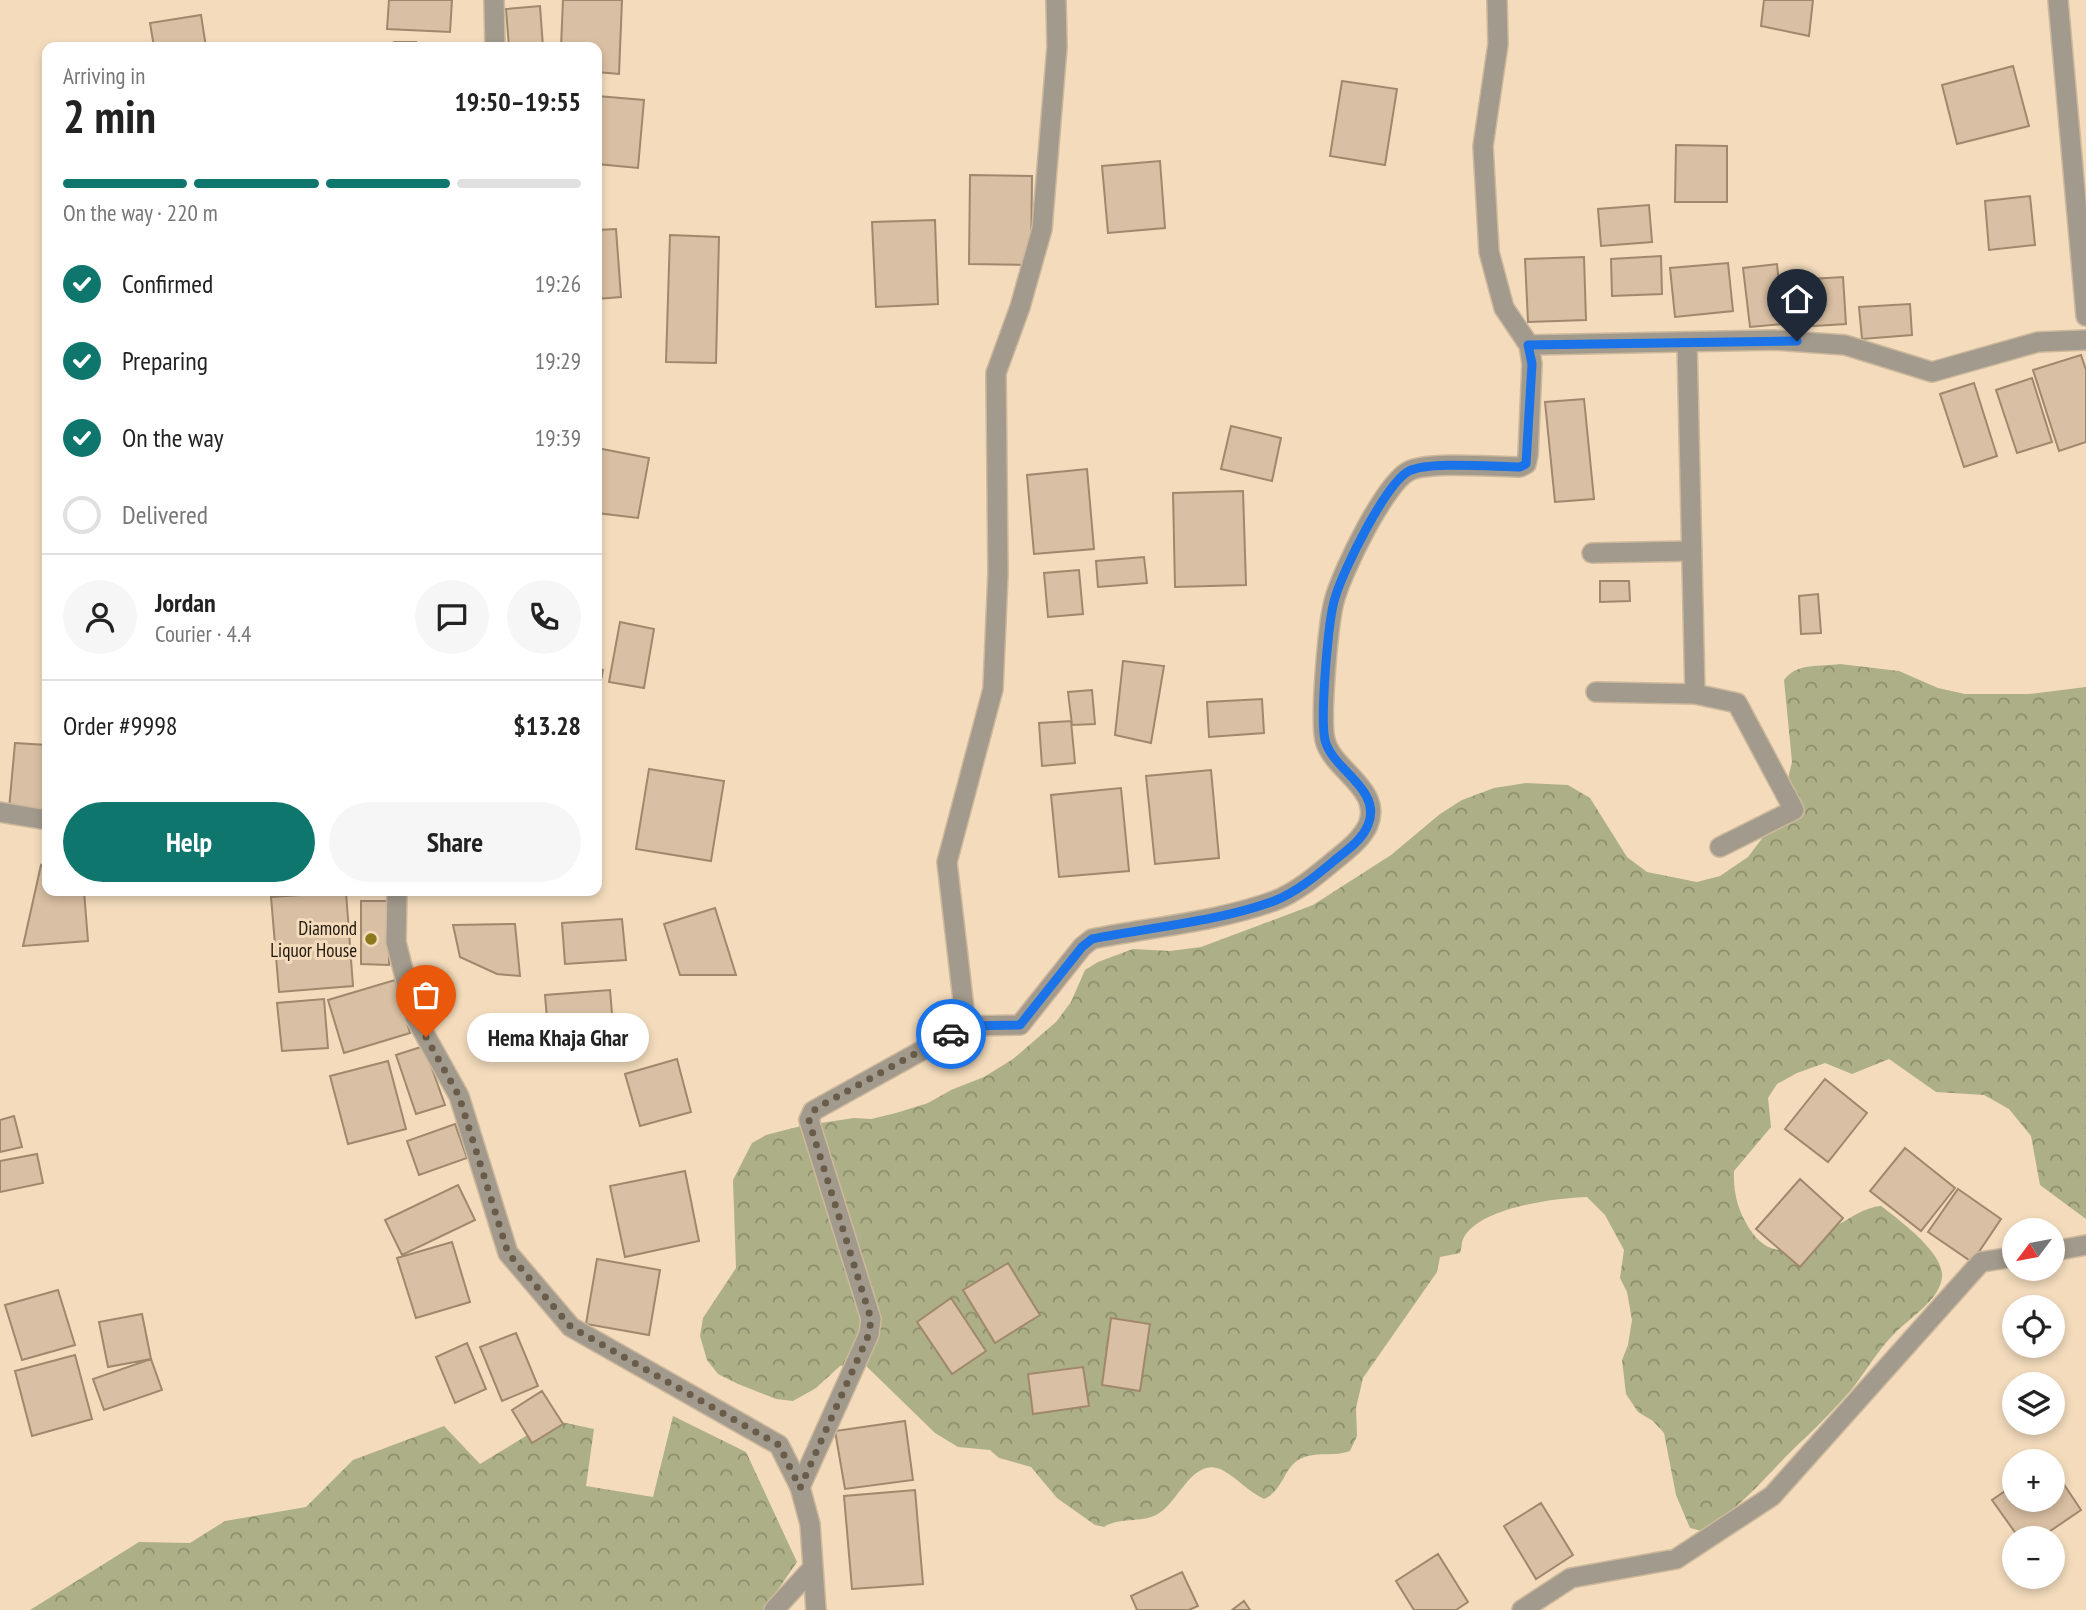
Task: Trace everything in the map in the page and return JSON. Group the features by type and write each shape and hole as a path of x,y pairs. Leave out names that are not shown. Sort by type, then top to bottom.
{"street":[{"path":"494,0 495,42"},
{"path":"966,1026 947,862 993,689 998,573 996,373 1020,307 1042,229 1057,47 1056,0"},
{"path":"800,1488 869,1334 871,1319 809,1121 813,1111 966,1026 1020,1025 1082,947 1092,939 1231,913 1276,900 1307,882 1356,843 1369,824 1369,803 1359,783 1326,744 1322,722 1335,599 1359,542 1395,482 1409,471 1424,466 1520,467 1526,464 1532,364 1528,345 1504,308 1489,252 1483,146 1497,44 1497,0"},
{"path":"2058,0 2086,316"},
{"path":"1528,345 1774,340 1845,345 1932,372 2038,342 2086,340"},
{"path":"1687,342 1695,694"},
{"path":"1592,553 1692,551"},
{"path":"1596,692 1695,694 1737,703 1794,810 1720,847"},
{"path":"0,812 42,819"},
{"path":"397,896 396,942 415,1017 459,1096 508,1253 571,1327 779,1445 800,1488 810,1524 811,1570 816,1610"},
{"path":"2065,1249 2086,1245"},
{"path":"1522,1610 1571,1578 1676,1559 1772,1496 1981,1262 2002,1259"},
{"path":"774,1610 811,1570"}],"green space":[{"path":"1840,664 1899,671 1938,688 1965,694 2029,694 2086,687 2086,1219 2040,1185 2031,1136 2009,1109 1984,1095 1936,1092 1889,1059 1852,1074 1825,1063 1777,1084 1768,1098 1771,1127 1734,1171 1737,1201 1749,1228 1764,1244 1779,1250 1796,1248 1865,1210 1881,1206 1929,1248 1941,1268 1942,1278 1935,1295 1888,1340 1852,1389 1828,1415 1744,1500 1702,1531 1690,1528 1676,1495 1664,1433 1653,1421 1638,1412 1626,1394 1622,1360 1628,1345 1632,1320 1627,1292 1620,1278 1624,1250 1605,1215 1587,1197 1539,1202 1503,1211 1473,1227 1462,1241 1460,1253 1440,1257 1437,1272 1363,1378 1356,1408 1357,1436 1350,1451 1300,1459 1290,1468 1276,1490 1264,1499 1224,1471 1213,1467 1195,1474 1164,1510 1156,1515 1116,1522 1104,1527 1095,1525 1057,1498 1031,1467 999,1458 990,1450 958,1447 935,1433 862,1362 840,1366 816,1388 793,1401 776,1399 738,1384 718,1374 707,1360 700,1336 703,1318 736,1268 733,1180 752,1143 766,1135 801,1126 854,1118 871,1119 896,1113 928,1103 951,1090 984,1077 1013,1059 1056,1022 1071,1002 1085,970 1098,962 1133,949 1170,951 1201,947 1313,905 1391,855 1440,814 1462,800 1494,788 1526,783 1568,785 1590,798 1627,857 1647,872 1697,882 1720,876 1748,857 1779,816 1792,762 1784,680 1789,674 1802,668"},
{"path":"673,1416 746,1452 797,1562 764,1610 30,1610 139,1542 190,1543 225,1521 306,1507 353,1460 444,1426 480,1464 552,1420 594,1429 586,1486 653,1497"}],"building":[{"path":"389,0 452,0 450,32 387,29"},
{"path":"563,0 622,0 619,74 602,72 602,42 561,42"},
{"path":"1764,0 1813,0 1809,36 1761,26"},
{"path":"540,6 543,42 509,42 506,9"},
{"path":"201,15 205,42 153,42 150,23"},
{"path":"2013,66 2029,126 1957,144 1942,85"},
{"path":"1342,81 1397,89 1385,165 1330,156"},
{"path":"602,96 644,100 638,168 602,164"},
{"path":"1676,145 1727,146 1727,202 1675,202"},
{"path":"1160,161 1165,228 1108,233 1102,166"},
{"path":"970,175 1032,176 1031,265 969,264"},
{"path":"2030,196 2035,245 1989,250 1985,201"},
{"path":"1649,205 1652,242 1601,246 1598,209"},
{"path":"935,220 938,304 876,307 872,222"},
{"path":"616,229 621,297 602,299 602,230"},
{"path":"670,235 719,237 716,363 666,362"},
{"path":"1661,256 1662,294 1612,296 1611,259"},
{"path":"1584,257 1586,320 1528,322 1525,259"},
{"path":"1728,263 1733,311 1675,317 1670,268"},
{"path":"1777,264 1783,324 1750,327 1743,268"},
{"path":"1843,277 1846,324 1797,327 1794,280"},
{"path":"1910,304 1912,335 1862,339 1859,307"},
{"path":"2081,355 2086,370 2086,442 2059,451 2033,370"},
{"path":"2032,378 2052,442 2017,453 1996,390"},
{"path":"1974,383 1997,456 1964,467 1940,394"},
{"path":"1584,399 1594,499 1555,502 1545,402"},
{"path":"1231,426 1281,438 1272,481 1221,469"},
{"path":"602,449 649,458 638,518 602,514"},
{"path":"1087,469 1094,549 1034,554 1027,475"},
{"path":"1243,491 1246,585 1175,587 1173,493"},
{"path":"1144,557 1147,583 1098,587 1096,561"},
{"path":"1079,570 1083,614 1048,617 1044,573"},
{"path":"1600,581 1629,581 1630,601 1600,602"},
{"path":"1818,594 1821,633 1801,634 1799,596"},
{"path":"620,622 654,629 644,688 609,682"},
{"path":"1123,661 1164,666 1151,743 1115,735"},
{"path":"1092,690 1095,724 1072,725 1068,692"},
{"path":"1262,699 1264,733 1209,737 1207,702"},
{"path":"1071,721 1075,763 1042,766 1039,723"},
{"path":"15,743 42,745 42,812 9,809"},
{"path":"649,769 724,781 711,861 636,849"},
{"path":"1211,770 1219,858 1155,864 1146,776"},
{"path":"1121,788 1129,871 1059,877 1051,795"},
{"path":"41,865 42,896 84,896 88,941 23,946"},
{"path":"346,896 353,986 279,992 271,897"},
{"path":"361,901 389,901 389,965 361,964"},
{"path":"715,908 736,975 680,975 664,924"},
{"path":"622,919 626,960 565,964 562,923"},
{"path":"515,924 520,976 497,974 460,957 453,925"},
{"path":"395,980 410,1033 344,1053 328,1000"},
{"path":"610,990 614,1036 549,1042 545,995"},
{"path":"324,999 328,1048 282,1051 277,1003"},
{"path":"424,1046 445,1105 416,1114 396,1055"},
{"path":"677,1059 691,1112 640,1126 625,1074"},
{"path":"388,1061 406,1129 348,1144 330,1076"},
{"path":"1825,1079 1867,1113 1828,1162 1785,1129"},
{"path":"14,1116 22,1147 0,1152 0,1120"},
{"path":"455,1124 467,1158 419,1175 407,1141"},
{"path":"1905,1148 1955,1188 1921,1231 1870,1191"},
{"path":"37,1154 43,1183 0,1192 0,1161"},
{"path":"685,1171 699,1241 625,1257 610,1186"},
{"path":"1800,1179 1843,1218 1800,1267 1756,1229"},
{"path":"458,1185 475,1220 402,1255 385,1220"},
{"path":"1958,1189 2001,1219 1972,1262 1928,1232"},
{"path":"452,1242 470,1302 416,1318 397,1258"},
{"path":"597,1259 660,1270 649,1335 586,1324"},
{"path":"1008,1263 1040,1315 995,1343 963,1290"},
{"path":"58,1290 75,1345 22,1360 5,1305"},
{"path":"951,1298 986,1351 952,1374 917,1322"},
{"path":"142,1314 151,1359 108,1367 99,1322"},
{"path":"1111,1318 1150,1324 1140,1391 1102,1385"},
{"path":"516,1333 538,1386 502,1401 480,1347"},
{"path":"467,1343 486,1389 455,1403 436,1357"},
{"path":"75,1355 92,1419 32,1436 15,1371"},
{"path":"151,1359 162,1390 104,1410 93,1379"},
{"path":"1083,1367 1089,1406 1033,1414 1028,1374"},
{"path":"542,1391 563,1424 532,1443 512,1410"},
{"path":"905,1421 913,1480 845,1489 835,1431"},
{"path":"2065,1486 2081,1510 2058,1526 2010,1526 1992,1500 2002,1493 2002,1512 2065,1512"},
{"path":"915,1490 923,1584 852,1589 844,1496"},
{"path":"1541,1503 1573,1555 1536,1579 1504,1526"},
{"path":"1438,1554 1468,1602 1456,1610 1414,1610 1396,1581"},
{"path":"1182,1572 1198,1606 1189,1610 1137,1610 1131,1596"},
{"path":"1244,1601 1250,1610 1232,1610"}],"way so far":[{"path":"426,1037 459,1096 508,1253 571,1327 779,1445 800,1488 869,1334 871,1319 809,1121 813,1111 822,1105 951,1034"}],"place":[{"name":"Diamond Liquor House","path":"371,939"},
{"name":"Hema Khaja Ghar","path":"426,1037"}],"route":[{"path":"951,1034 966,1026 1020,1025 1082,947 1092,939 1231,913 1276,900 1307,882 1356,843 1369,824 1369,803 1359,783 1339,763 1326,744 1322,722 1335,599 1359,542 1395,482 1409,471 1424,466 1520,467 1526,464 1532,364 1528,345 1797,341"}]}
